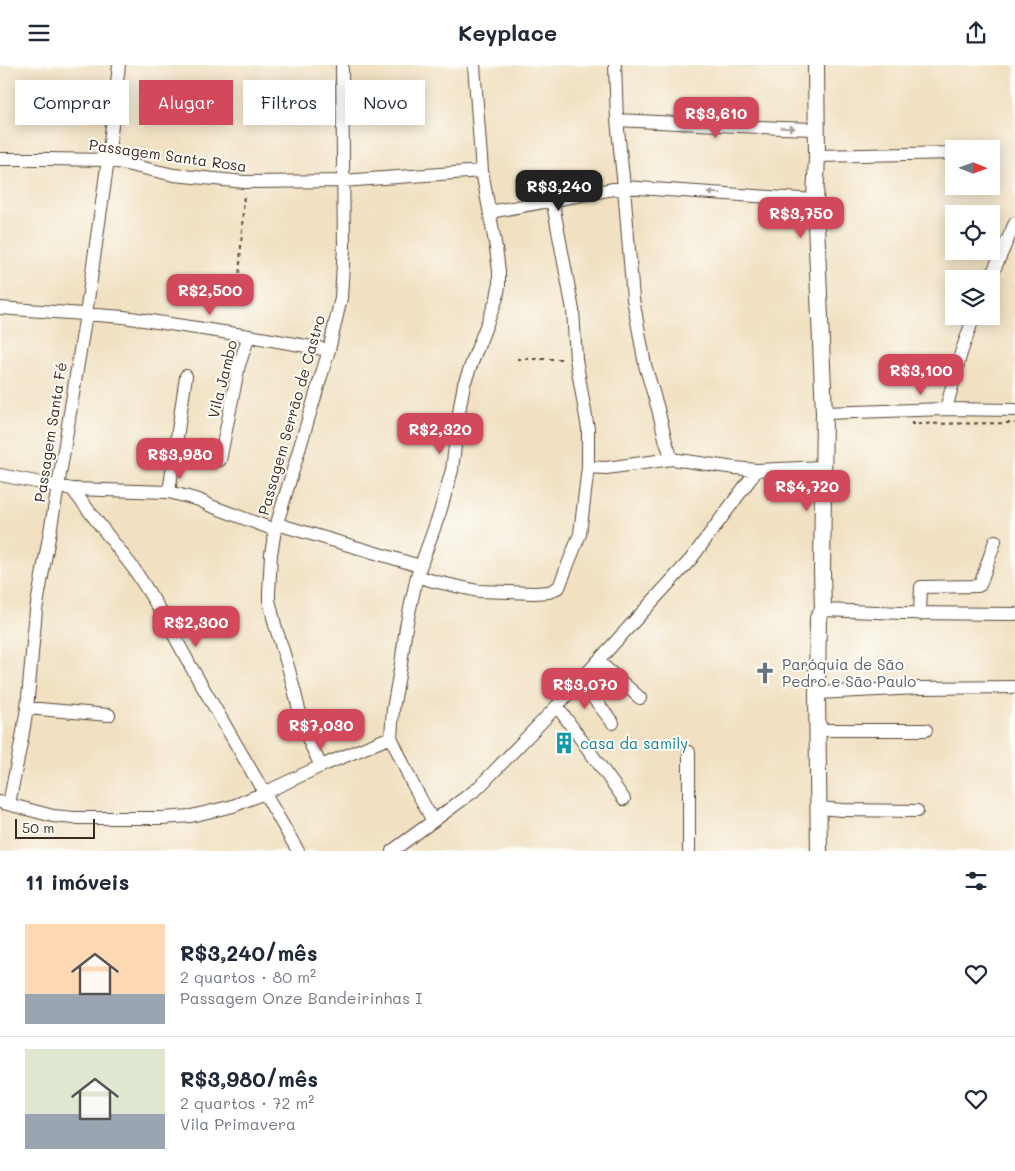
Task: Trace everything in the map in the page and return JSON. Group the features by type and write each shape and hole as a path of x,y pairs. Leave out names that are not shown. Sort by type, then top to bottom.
{"main road":[{"path":"816,65 817,156 815,200 824,413 823,610 818,618 817,693 819,851"}],"street":[{"name":"Passagem Santa Fé","path":"4,803 22,738 27,708 36,610 86,314 108,160 119,65"},
{"name":"Passagem Serrão de Castro","path":"321,766 302,721 268,593 271,554 276,527 329,350 341,298 344,247 342,65"},
{"path":"433,821 390,737 406,627 418,571 440,512 452,470 464,384 497,298 499,286 499,271 482,171 474,65"},
{"path":"615,65 617,120 636,320 645,365 672,459"},
{"path":"617,120 816,129"},
{"path":"817,156 945,153"},
{"name":"Passagem Santa Rosa","path":"0,159 108,160 174,175 245,182 342,181 482,171"},
{"path":"490,212 624,187 815,200"},
{"path":"0,475 72,489 169,492 418,571 433,581 478,591 534,593 549,591 559,587 580,534 588,467 588,429 576,359 573,310 552,199"},
{"path":"994,270 1015,223"},
{"path":"0,308 124,317 329,350"},
{"path":"946,409 971,325"},
{"name":"Vila Jambo","path":"220,460 239,365 249,336"},
{"path":"169,492 186,376"},
{"path":"824,413 946,409 1015,410"},
{"path":"588,467 606,468 672,459 757,470 823,467"},
{"path":"392,851 478,788 557,706 691,559 757,470"},
{"path":"72,489 134,569 162,613 298,851"},
{"path":"920,614 921,587 978,587 995,541"},
{"path":"823,610 920,614 1015,614"},
{"path":"598,661 640,699"},
{"path":"579,680 613,723"},
{"path":"817,693 919,688 1015,687"},
{"path":"557,706 624,799"},
{"path":"27,708 109,715"},
{"path":"818,730 926,730"},
{"path":"4,803 53,816 74,818 162,819 191,816 233,807 321,766 390,737"},
{"path":"688,851 689,751"},
{"path":"819,808 917,811"}],"path":[{"path":"239,281 245,182"},
{"path":"517,359 576,359"},
{"path":"912,417 912,424 1015,423"}],"place":[{"name":"Paróquia de São Pedro e São Paulo","path":"765,673"},
{"name":"casa da samily","path":"564,743"}]}
